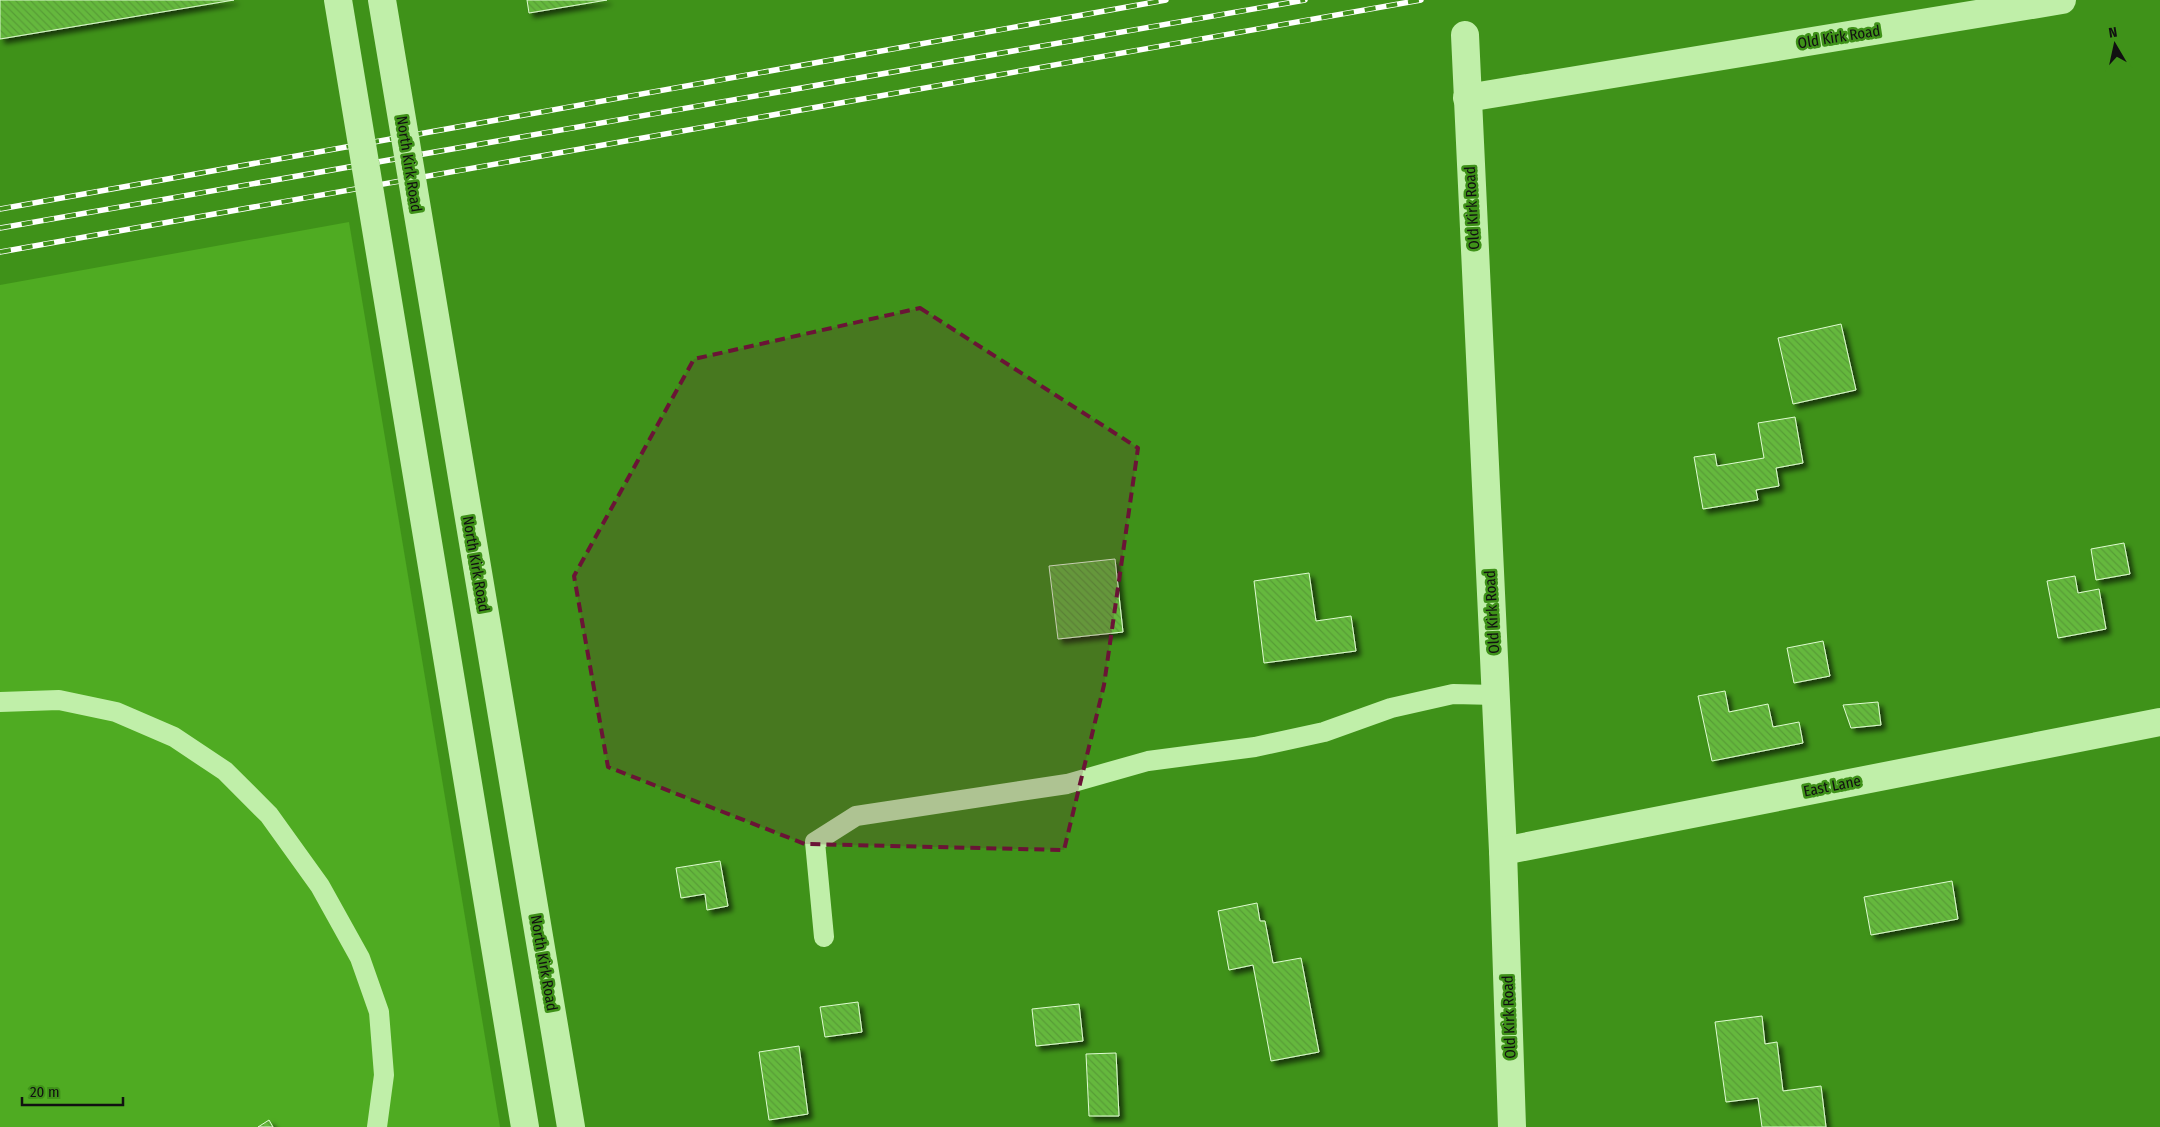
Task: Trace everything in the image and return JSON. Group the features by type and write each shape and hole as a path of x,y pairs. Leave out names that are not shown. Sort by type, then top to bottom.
{"street":[{"path":"338,0 525,1127"},
{"name":"North Kirk Road","path":"382,0 571,1127"},
{"name":"Old Kirk Road","path":"1467,98 2062,0"},
{"name":"Old Kirk Road","path":"1465,35 1503,851 1512,1127"},
{"name":"East Lane","path":"1503,851 2160,722"}],"lane":[{"path":"824,937 815,842 856,816 1066,784 1148,761 1255,746 1324,732 1391,708 1453,694 1496,695"},
{"path":"0,702 59,700 116,712 174,737 218,766 269,815 324,894 360,958 379,1012 384,1074 377,1127"}],"highlighted area":[{"path":"920,308 1138,448 1104,685 1064,850 805,844 608,767 574,576 694,359"}],"green space":[{"path":"349,222 500,1127 0,1127 0,285"}],"building":[{"path":"0,0 234,0 0,39"},
{"path":"527,0 607,0 529,13"},
{"path":"1841,324 1856,390 1793,404 1778,338"},
{"path":"1795,417 1803,463 1776,468 1779,486 1756,490 1758,500 1703,509 1694,457 1715,454 1717,466 1764,458 1758,423"},
{"path":"2124,543 2130,574 2096,580 2091,549"},
{"path":"1115,559 1123,632 1058,639 1049,566"},
{"path":"1309,573 1316,621 1351,616 1356,651 1264,663 1254,581"},
{"path":"2075,576 2078,593 2099,589 2106,629 2058,638 2047,581"},
{"path":"1823,641 1830,676 1794,683 1787,648"},
{"path":"1725,691 1729,712 1768,704 1773,727 1799,722 1803,743 1712,761 1698,696"},
{"path":"1878,702 1881,725 1851,728 1843,705"},
{"path":"720,861 728,906 707,910 705,894 681,898 676,868"},
{"path":"1952,881 1958,919 1871,935 1864,897"},
{"path":"1257,903 1260,921 1265,921 1273,963 1301,958 1319,1052 1271,1061 1253,965 1229,970 1218,911"},
{"path":"858,1002 862,1032 825,1037 820,1007"},
{"path":"1079,1004 1083,1041 1036,1046 1032,1009"},
{"path":"1762,1016 1765,1044 1777,1042 1783,1091 1821,1086 1826,1127 1762,1127 1758,1098 1726,1102 1715,1022"},
{"path":"799,1046 808,1114 769,1120 759,1052"},
{"path":"1116,1053 1119,1116 1089,1116 1086,1054"},
{"path":"269,1120 273,1127 258,1127"}],"railway":[{"path":"0,209 1166,0"},
{"path":"0,228 1305,0"},
{"path":"0,252 1421,0"}]}
